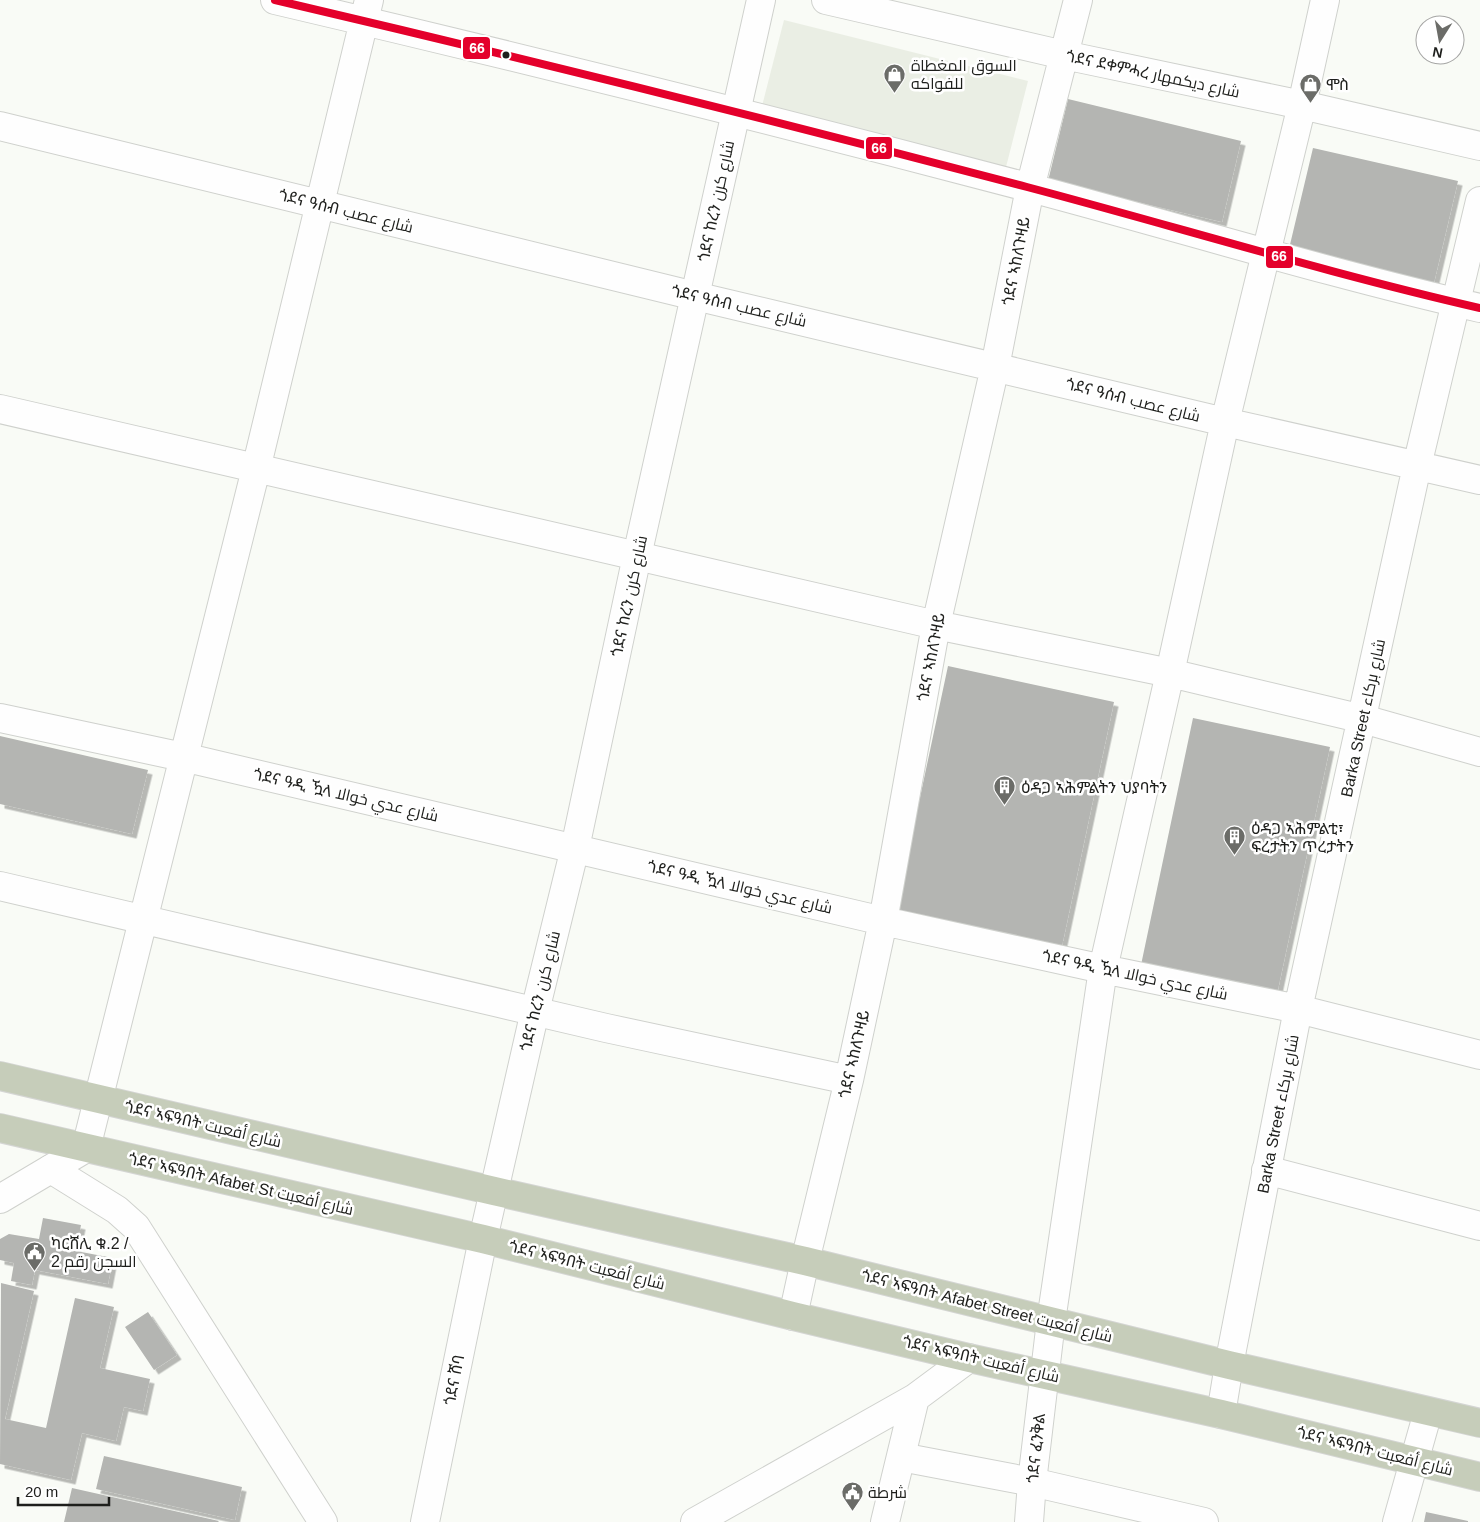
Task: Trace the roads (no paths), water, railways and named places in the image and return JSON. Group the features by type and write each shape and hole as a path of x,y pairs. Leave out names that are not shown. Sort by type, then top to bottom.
{"highway":[{"name":"ጎደና ኣፍዓበት شارع أفعبت","path":"0,1076 494,1191"},
{"name":"ጎደና ኣፍዓበት Afabet St شارع أفعبت","path":"0,1128 483,1239"},
{"name":"ጎደና ኣፍዓበት Afabet Street شارع أفعبت","path":"494,1191 805,1261 1229,1365 1480,1423"},
{"name":"ጎደና ኣፍዓበት شارع أفعبت","path":"483,1239 793,1316 1221,1414 1480,1476"}],"street":[{"path":"275,0 367,10 736,112 1030,188 1266,254 1468,305"},
{"name":"ጎደና ከረን شارع كرن","path":"483,1239 535,1011 575,848 637,556 761,0"},
{"name":"ጎደና ደቀምሓረ شارع ديكمهار","path":"826,0 1064,55 1302,105 1480,146"},
{"name":"ጎደና ኣከለጉዛይ","path":"793,1316 849,1080 883,921 936,625 995,366 1030,188 1078,0"},
{"name":"ጎደና ፈንቅል","path":"1029,1522 1051,1321 1103,969 1225,422 1302,105 1325,0"},
{"path":"0,1199 86,1148 256,469 367,10"},
{"name":"ጎደና ዓሰብ شارع عصب","path":"0,126 695,296 1225,422 1480,480"},
{"name":"Barka Street شارع بركاء","path":"1221,1414 1298,1009 1417,466 1468,305 1480,201"},
{"path":"0,409 936,625 1170,673 1363,719 1480,752"},
{"name":"ጎደና ዓዲ ዃላ شارع عدي خوالا","path":"0,718 183,757 883,921 1298,1009 1480,1055"},
{"path":"0,886 606,1028 849,1080"},
{"path":"51,1169 117,1210 136,1227 323,1522"},
{"path":"1266,1170 1480,1226"},
{"name":"ጎደና ሸባ","path":"425,1522 483,1239"},
{"path":"695,1522 915,1398 970,1358"},
{"path":"885,1522 915,1398"},
{"path":"1397,1522 1428,1412"},
{"path":"901,1457 1032,1482 1204,1522"}],"place":[{"name":"السوق المغطاة للفواكه","path":"895,93"},
{"name":"ሞስ","path":"1310,103"},
{"name":"ዕዳጋ ኣሕምልትን ህያባትን","path":"1005,806"},
{"name":"ዕዳጋ ኣሕምልቲ፣ ፍረታትን ጥረታትን","path":"1235,856"},
{"name":"ካርሸሊ ቁ.2 / السجن رقم 2","path":"35,1271"},
{"name":"شرطة","path":"852,1511"}]}
